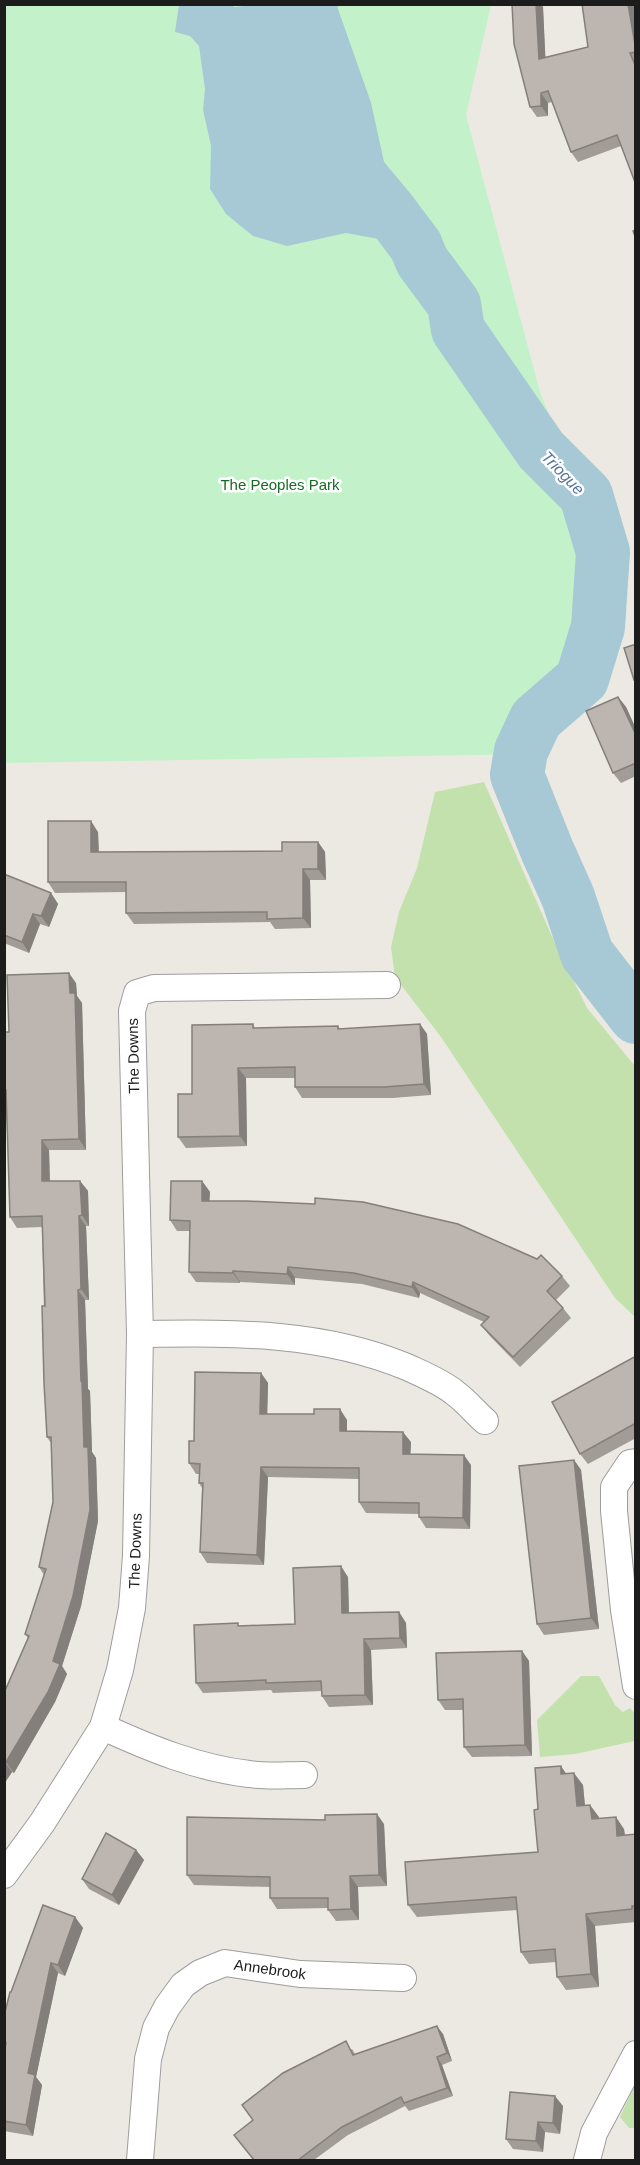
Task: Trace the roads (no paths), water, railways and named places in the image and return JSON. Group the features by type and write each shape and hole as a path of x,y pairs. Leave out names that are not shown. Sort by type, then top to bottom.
{"street":[{"name":"The Downs","path":"4,1875 42,1823 103,1727 120,1670 132,1608 136,1556 141,1334 132,1011 137,993 153,988 387,985"},
{"path":"141,1334 234,1333 339,1344 379,1356 417,1372 454,1392 485,1421"},
{"path":"636,1462 630,1463 614,1487 614,1511 624,1610 636,1686"},
{"path":"103,1727 146,1747 191,1762 249,1774 304,1775"},
{"name":"Annebrook","path":"140,2160 148,2059 156,2028 167,2007 183,1985 200,1973 225,1963 300,1974 403,1978"},
{"path":"587,2160 594,2133 636,2054"}],"water":[{"path":"264,4 311,5 309,8 345,110 359,174 416,246 346,233 287,246 253,236 226,214 210,189 211,146 203,110 205,89 199,46 190,36 175,32 179,5 230,5 235,7"}],"waterway":[{"name":"Triogue","path":"311,4 309,8 345,110 359,174 416,246 422,261 454,304 458,330 541,450 586,495 603,552 598,627 582,679 536,719 521,751 517,775 568,897 587,954 636,1017"}],"park label":[{"name":"The Peoples Park","path":"280,484"}]}
